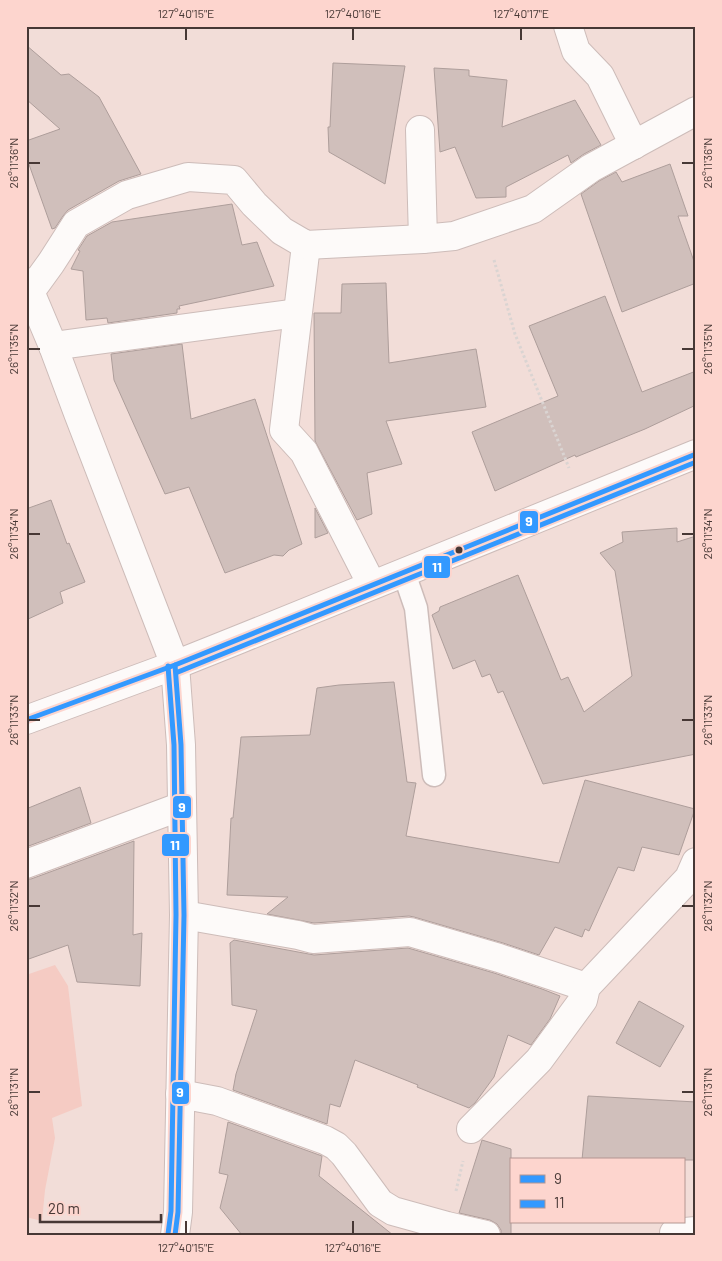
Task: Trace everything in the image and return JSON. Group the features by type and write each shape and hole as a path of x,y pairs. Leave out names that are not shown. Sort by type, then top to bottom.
{"street":[{"path":"568,26 576,51 600,76 634,145"},
{"path":"175,1235 178,1212 184,915 181,745 175,665 53,346 28,290 51,262 76,224 127,195 188,177 234,180 254,204 282,231 306,245 454,236 533,209 591,168 696,111"},
{"path":"420,130 423,239"},
{"path":"306,245 284,430 304,452 372,585"},
{"path":"53,346 297,313"},
{"path":"26,720 175,665 696,454"},
{"path":"26,864 182,806"},
{"path":"471,1129 539,1060 583,1000 586,987 689,878 696,862"},
{"path":"184,915 313,939 410,932 499,958 586,987"},
{"path":"180,1094 217,1101 325,1140 336,1146 344,1154 380,1203 393,1211 486,1235"}],"lane":[{"path":"404,572 416,608 434,775"}],"path":[{"path":"484,226 514,334 570,471"},
{"path":"448,1226 471,1129"}],"shaded area":[{"path":"55,965 68,986 82,1106 52,1118 55,1138 45,1190 42,1221 26,1217 26,975"}],"building":[{"path":"26,45 61,75 69,74 99,97 141,174 119,181 68,210 55,228 52,229 26,156 26,141 60,129 26,99"},
{"path":"333,63 405,66 385,184 329,152 328,127 330,127"},
{"path":"434,68 469,70 469,76 507,80 502,127 575,100 601,145 571,163 568,155 506,187 506,197 476,198 455,147 440,152"},
{"path":"670,164 688,216 678,216 696,267 696,283 622,312 581,194 616,172 622,182"},
{"path":"232,204 242,245 257,242 274,286 179,306 180,309 177,309 177,313 108,323 107,318 86,320 83,271 71,269 80,251 78,250 87,236 112,222"},
{"path":"386,283 389,363 476,349 486,407 386,421 402,464 367,473 372,514 357,520 315,441 314,313 341,313 342,284"},
{"path":"605,296 642,392 696,371 696,405 645,429 576,457 575,455 495,491 472,432 558,396 529,326"},
{"path":"182,344 191,419 255,399 302,544 289,550 283,556 274,555 225,573 189,487 165,494 114,380 111,354"},
{"path":"51,500 67,544 69,543 85,582 60,592 63,603 26,620 26,509"},
{"path":"315,508 328,533 315,538"},
{"path":"677,528 677,542 696,536 696,754 543,784 503,691 498,693 490,674 482,677 475,660 453,669 432,615 439,611 440,607 518,575 561,680 568,677 584,712 632,676 615,571 600,553 623,542 622,532"},
{"path":"394,682 407,782 416,783 406,836 559,863 585,780 695,809 679,855 642,847 634,871 618,867 589,931 585,929 582,937 555,927 539,955 409,916 314,923 267,914 288,897 227,895 231,818 233,818 241,737 310,735 317,688"},
{"path":"80,787 91,823 26,847 26,809"},
{"path":"134,841 133,935 142,933 140,986 77,982 68,945 26,960 26,879 31,879"},
{"path":"234,940 314,955 408,948 494,973 560,996 550,1019 531,1045 508,1035 494,1077 475,1103 469,1108 355,1060 340,1107 330,1104 327,1124 233,1090 236,1074 257,1010 232,1005 230,943"},
{"path":"639,1001 684,1026 660,1067 616,1043"},
{"path":"588,1096 696,1102 696,1160 684,1160 684,1158 582,1158"},
{"path":"228,1122 322,1156 319,1176 393,1235 242,1235 220,1208 228,1175 219,1173"},
{"path":"482,1140 511,1149 511,1235 501,1235 501,1230 497,1224 490,1220 459,1213"}],"transit line":[{"name":"9","path":"26,720 175,665 696,454"},
{"name":"11","path":"178,672 696,462"},
{"name":"9","path":"175,665 181,745 184,915 178,1212 175,1235"},
{"name":"11","path":"168,666 174,745 176,915 171,1211 168,1234"}]}
